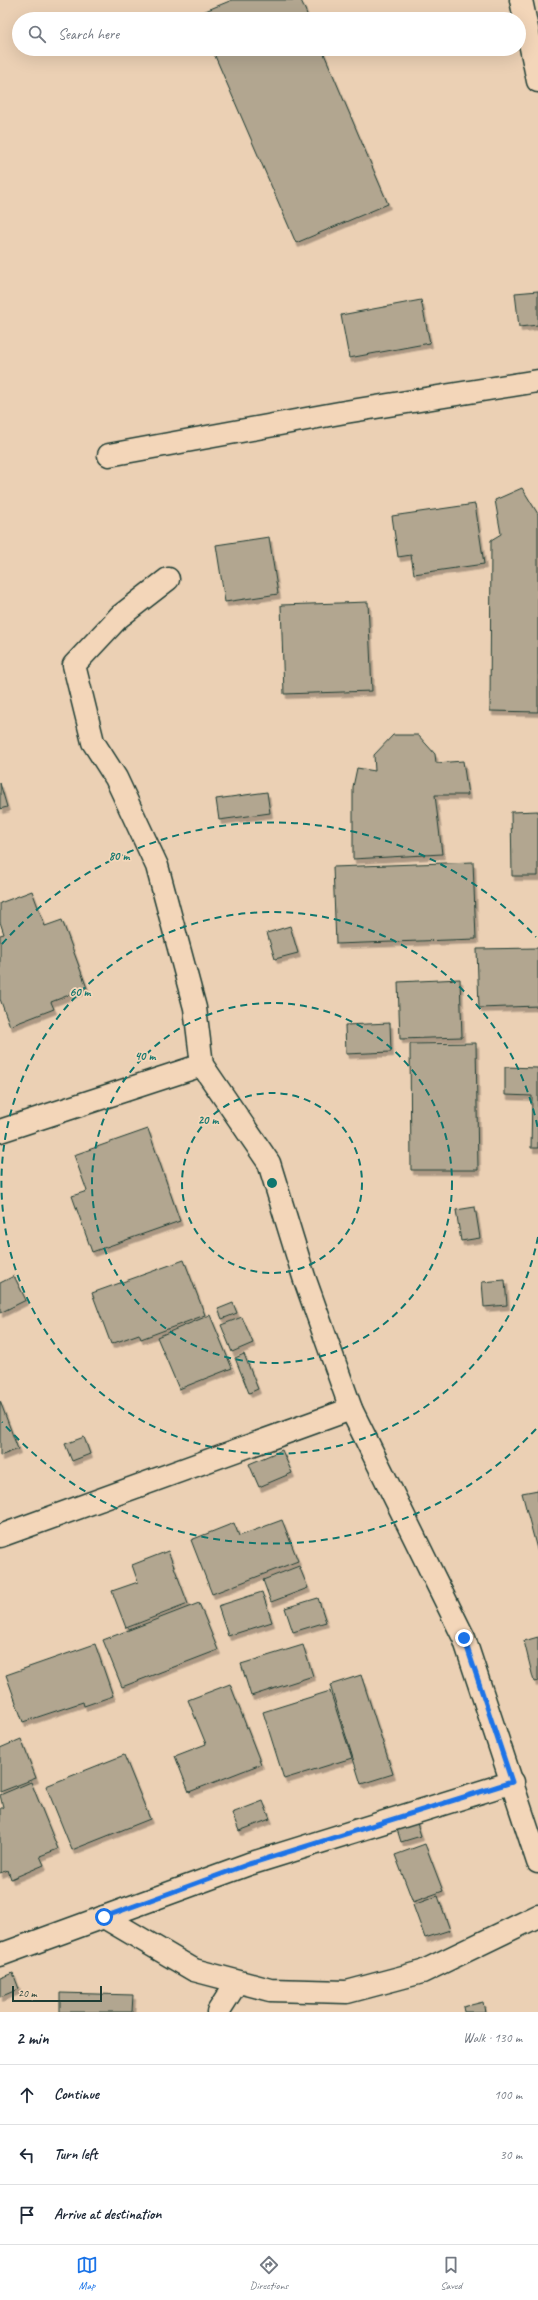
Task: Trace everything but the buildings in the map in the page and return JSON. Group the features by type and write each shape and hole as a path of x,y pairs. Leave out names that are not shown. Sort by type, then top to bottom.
{"street":[{"path":"521,0 524,12"},
{"path":"526,24 538,81"},
{"path":"109,455 345,412 538,382"},
{"path":"168,579 119,617 74,665 93,742 116,778 157,866 195,1008 202,1064 269,1163 304,1276 351,1409 464,1638 538,1862"},
{"path":"0,1131 202,1064"},
{"path":"0,1536 351,1409"},
{"path":"0,1955 249,1864 512,1782"},
{"path":"104,1917 194,1970 270,1990 347,1992 422,1972 538,1916"},
{"path":"218,2012 237,1982"}],"route":[{"path":"104,1917 249,1864 512,1782 464,1638"}]}
